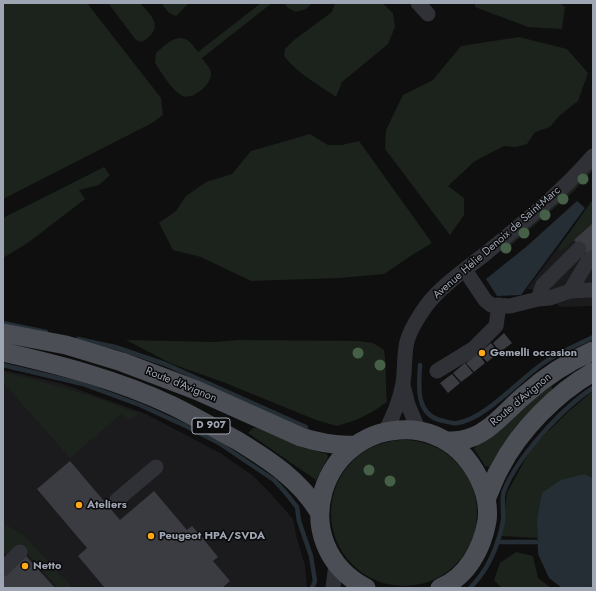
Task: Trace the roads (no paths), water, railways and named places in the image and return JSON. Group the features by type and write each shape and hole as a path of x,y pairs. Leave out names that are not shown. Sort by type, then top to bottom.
{"main road":[{"name":"Route d'Avignon","path":"3,334 66,345 122,362 196,390 301,437 339,446 355,445"},
{"name":"Route d'Avignon","path":"446,441 462,440 482,432 525,394 547,377 570,362 593,351"},
{"name":"Route d'Avignon","path":"3,352 82,371 127,387 170,405 213,427 264,457 300,487 320,512"},
{"name":"Route d'Avignon","path":"486,499 500,468 522,435 562,393 593,372"},
{"name":"D 907","path":"366,588 357,584 346,574 336,564 329,552 320,526 322,493 329,474 340,458 355,445 370,437 385,432 402,430 419,431 433,435 446,441 461,452 473,466 481,482 486,499 487,520 483,540 474,559 460,574 440,588"}],"street":[{"name":"Avenue Hélie Denoix de Saint-Marc","path":"385,432 396,407 403,383 406,345 416,322 426,306 438,293 562,188 593,156"},
{"path":"538,299 543,285 579,249"},
{"path":"570,291 588,261 593,257"},
{"path":"465,270 491,305 510,306 538,299 550,298 570,291 593,290"},
{"path":"437,371 473,350 496,326 499,305"},
{"name":"Avenue Hélie Denoix de Saint-Marc","path":"403,383 408,405 419,431"},
{"path":"117,500 156,467"},
{"path":"3,569 20,552"},
{"path":"334,588 336,564"}],"waterway":[{"path":"3,323 46,332"},
{"path":"420,365 420,397 426,411 431,416 439,420 457,423 478,415 490,407 548,360 593,337"},
{"path":"78,339 115,347 165,364 306,427"},
{"path":"3,365 83,384 140,405 219,443 274,480 297,507 299,521 311,556 315,581 312,588"},
{"path":"470,588 477,581 492,557 503,521 503,494 519,463 555,420 581,396 593,388"},
{"path":"497,542 537,542"}],"place":[{"name":"Gemelli occasion","path":"482,353"},
{"name":"Ateliers","path":"79,505"},
{"name":"Peugeot HPA/SVDA","path":"151,536"},
{"name":"Netto","path":"25,566"}]}
